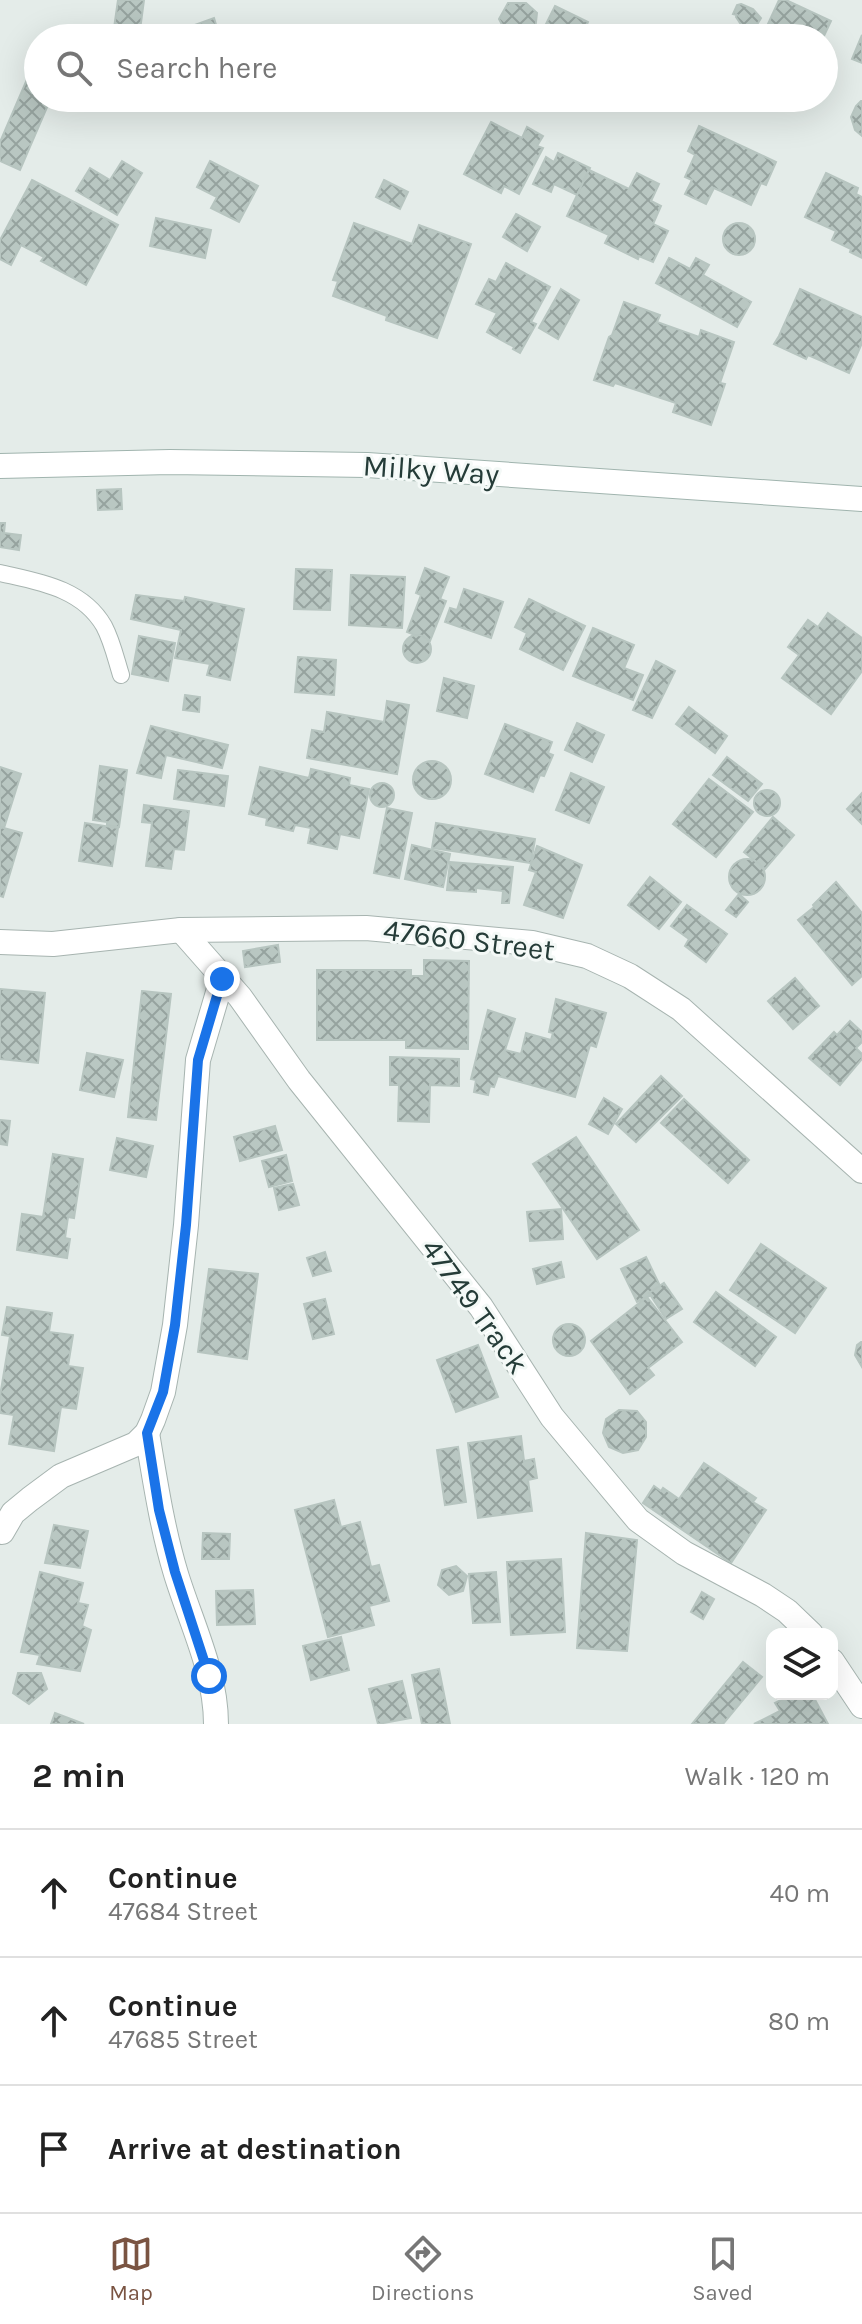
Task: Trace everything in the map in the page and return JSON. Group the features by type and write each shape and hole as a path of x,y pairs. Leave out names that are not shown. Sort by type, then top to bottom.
{"street":[{"name":"Milky Way","path":"0,466 170,462 367,465 862,499"},
{"name":"47660 Street","path":"0,942 53,944 181,930 366,928 532,943 587,956 630,976 681,1009 862,1171"},
{"name":"47749 Track","path":"181,930 240,997 323,1111 481,1307 552,1417 638,1520 684,1553 763,1595 805,1628"},
{"path":"2,1532 13,1513 61,1476 136,1444 147,1433 163,1392 175,1325 198,1060 222,979"},
{"path":"147,1433 159,1510 175,1572 209,1676 216,1724"},
{"path":"838,1670 862,1706"}],"lane":[{"path":"0,573 51,584 82,601 105,628 121,675"}],"building":[{"path":"118,0 144,0 141,24 115,24"},
{"path":"779,0 786,0 831,21 830,24 768,24"},
{"path":"508,3 526,3 537,13 536,24 502,24 499,19"},
{"path":"737,5 753,9 761,18 757,24 741,24 737,15 733,14"},
{"path":"555,6 588,22 587,24 546,24"},
{"path":"214,18 216,24 198,24"},
{"path":"862,35 862,63 852,59"},
{"path":"24,86 24,112 45,112 20,170 0,161 0,142"},
{"path":"861,101 862,136 855,130 851,117"},
{"path":"491,122 522,138 527,127 543,136 537,146 543,148 519,194 504,186 501,193 464,174"},
{"path":"699,126 776,162 766,185 761,183 751,205 714,188 706,204 685,194 692,180 685,177 695,155 688,151"},
{"path":"558,153 590,168 577,195 554,184 551,192 533,184 546,157 554,162"},
{"path":"122,161 142,173 117,215 76,191 90,168 110,180"},
{"path":"210,161 258,186 239,222 211,208 217,197 197,187"},
{"path":"589,170 629,189 637,173 659,184 651,201 661,206 653,224 668,231 653,262 639,256 638,259 605,243 609,235 567,216"},
{"path":"826,173 858,188 856,194 862,197 862,258 832,240 836,231 805,217"},
{"path":"32,180 118,225 86,285 41,261 44,257 21,245 11,265 0,259 0,240"},
{"path":"384,180 408,192 400,209 376,197"},
{"path":"516,214 540,227 527,251 503,237"},
{"path":"156,218 211,230 205,258 150,246"},
{"path":"354,223 412,244 419,225 471,244 437,338 386,320 387,316 333,296 338,281 333,280"},
{"path":"739,223 750,228 755,239 750,250 739,255 728,250 723,239 728,228"},
{"path":"669,258 690,269 696,258 709,265 703,275 751,302 737,327 656,283"},
{"path":"506,263 550,287 531,322 536,324 520,353 487,332 497,313 476,304 489,279 496,282"},
{"path":"561,289 579,300 558,339 539,328"},
{"path":"800,289 862,317 862,343 849,373 808,355 806,359 774,344"},
{"path":"624,302 660,315 657,322 699,337 701,330 734,342 720,383 725,384 711,425 673,412 676,403 615,383 613,386 594,380"},
{"path":"121,489 122,509 98,510 97,490"},
{"path":"0,523 5,523 4,533 21,535 19,550 0,547"},
{"path":"425,568 449,577 440,599 446,601 430,641 407,632 421,595 416,593"},
{"path":"296,569 332,570 330,610 294,609"},
{"path":"351,575 405,577 402,628 349,625"},
{"path":"464,589 503,602 491,638 445,622 450,608 457,610"},
{"path":"136,595 184,601 185,597 244,609 230,680 207,675 210,664 175,658 181,630 131,619"},
{"path":"529,599 585,626 563,670 520,649 527,633 515,627"},
{"path":"828,613 862,638 862,671 831,714 782,678 799,655 788,647 808,620 818,627"},
{"path":"593,628 634,645 624,668 643,675 633,700 573,676"},
{"path":"417,635 427,639 431,649 427,659 417,663 407,659 403,649 407,639"},
{"path":"139,636 175,643 168,681 132,674"},
{"path":"298,657 336,660 334,695 295,692"},
{"path":"656,661 675,671 652,718 633,710"},
{"path":"444,678 474,686 467,718 437,711"},
{"path":"185,695 200,697 199,712 183,710"},
{"path":"387,701 409,705 397,774 307,758 312,730 324,732 327,712 384,722"},
{"path":"689,707 727,736 715,753 676,724"},
{"path":"577,723 604,735 592,762 565,750"},
{"path":"505,724 552,742 548,753 553,755 533,792 485,774"},
{"path":"151,726 228,745 222,768 166,755 161,778 137,773"},
{"path":"727,757 762,784 748,801 713,775"},
{"path":"432,761 446,766 451,780 446,794 432,799 418,794 413,780 418,766"},
{"path":"100,766 127,770 119,827 93,820"},
{"path":"0,767 21,774 4,828 0,827"},
{"path":"260,767 309,778 311,769 350,778 349,785 369,789 359,838 340,834 337,849 308,843 311,828 295,825 293,831 266,825 267,818 249,814"},
{"path":"178,770 228,776 224,806 174,799"},
{"path":"571,773 604,787 589,823 556,810"},
{"path":"709,779 753,812 716,857 673,824"},
{"path":"382,783 390,787 394,795 390,803 382,807 374,803 370,795 374,787"},
{"path":"767,790 776,794 780,803 776,812 767,816 758,812 754,803 758,794"},
{"path":"862,793 862,824 847,809"},
{"path":"144,805 189,811 184,850 174,849 171,869 146,866 152,823 142,822"},
{"path":"387,808 412,813 399,878 374,873"},
{"path":"773,817 794,835 765,869 744,852"},
{"path":"85,823 118,828 112,866 79,861"},
{"path":"436,823 535,839 531,863 432,848"},
{"path":"0,827 22,833 3,897 0,896"},
{"path":"412,845 450,854 443,887 405,879"},
{"path":"537,846 582,865 563,918 524,905 536,872 529,870"},
{"path":"747,859 760,864 765,877 760,890 747,895 734,890 729,877 734,864"},
{"path":"450,862 513,867 509,903 502,903 503,891 476,888 476,892 447,890"},
{"path":"650,877 681,902 659,929 628,905"},
{"path":"836,882 862,913 862,976 852,985 798,920"},
{"path":"739,894 748,902 736,917 726,910"},
{"path":"687,905 727,934 706,962 685,946 689,939 671,926"},
{"path":"278,945 280,962 245,967 243,951"},
{"path":"424,960 469,961 468,1049 406,1048 406,1040 317,1040 317,970 411,970 411,976 424,976"},
{"path":"795,978 819,1006 793,1029 768,1001"},
{"path":"0,989 45,993 38,1063 0,1059"},
{"path":"142,991 171,994 156,1120 128,1117"},
{"path":"556,999 606,1013 596,1047 590,1045 575,1097 498,1076 494,1087 490,1086 488,1095 474,1092 476,1080 471,1079 488,1010 515,1019 505,1050 521,1054 526,1033 551,1040 553,1033 549,1032"},
{"path":"850,1021 862,1032 862,1042 856,1048 862,1059 840,1085 809,1058 834,1032 837,1035"},
{"path":"87,1053 123,1060 114,1097 80,1090"},
{"path":"390,1057 459,1059 459,1086 430,1085 429,1122 398,1121 399,1085 390,1085"},
{"path":"661,1076 682,1096 636,1142 616,1124"},
{"path":"604,1098 622,1109 608,1134 589,1124"},
{"path":"684,1099 749,1160 728,1183 661,1123"},
{"path":"0,1120 10,1121 7,1145 0,1144"},
{"path":"275,1126 282,1150 240,1161 234,1137"},
{"path":"576,1137 639,1230 597,1259 533,1164"},
{"path":"117,1138 153,1146 146,1177 110,1170"},
{"path":"53,1154 83,1159 74,1218 68,1217 65,1238 70,1239 67,1258 17,1250 22,1214 43,1217"},
{"path":"286,1155 292,1181 269,1187 262,1161"},
{"path":"293,1184 299,1205 279,1210 274,1188"},
{"path":"561,1209 563,1239 530,1241 527,1212"},
{"path":"761,1244 826,1288 795,1333 730,1290"},
{"path":"325,1252 331,1271 313,1276 307,1258"},
{"path":"646,1257 662,1290 637,1302 621,1269"},
{"path":"561,1262 564,1277 537,1284 533,1269"},
{"path":"209,1269 258,1274 247,1359 198,1352"},
{"path":"664,1283 682,1309 666,1319 649,1293"},
{"path":"716,1292 776,1337 755,1366 694,1322"},
{"path":"647,1297 682,1342 648,1368 654,1375 630,1394 591,1341"},
{"path":"325,1299 334,1334 313,1339 304,1304"},
{"path":"7,1307 52,1313 49,1332 73,1335 68,1366 83,1368 76,1409 61,1407 54,1451 9,1444 14,1415 0,1413 10,1336 2,1335"},
{"path":"569,1324 580,1329 585,1340 580,1351 569,1356 558,1351 553,1340 558,1329"},
{"path":"862,1342 862,1367 855,1355 857,1345"},
{"path":"478,1345 498,1397 456,1412 437,1360"},
{"path":"619,1410 637,1411 646,1422 646,1437 638,1450 623,1453 609,1447 603,1433 606,1419"},
{"path":"521,1436 524,1461 534,1459 537,1478 528,1480 532,1511 478,1518 468,1443"},
{"path":"458,1447 466,1502 445,1505 437,1450"},
{"path":"704,1463 756,1498 753,1502 766,1510 731,1563 643,1503 654,1486 679,1499"},
{"path":"334,1500 341,1527 360,1522 371,1567 379,1565 389,1601 369,1606 374,1625 328,1637 295,1510"},
{"path":"54,1525 88,1531 80,1568 45,1563"},
{"path":"203,1533 230,1534 229,1559 202,1559"},
{"path":"586,1533 637,1540 627,1651 577,1648"},
{"path":"561,1559 565,1632 511,1635 507,1562"},
{"path":"456,1566 467,1576 463,1591 449,1595 438,1585 442,1570"},
{"path":"40,1572 83,1583 78,1603 88,1605 82,1626 91,1630 80,1671 37,1664 40,1655 21,1652"},
{"path":"496,1572 500,1622 473,1623 469,1574"},
{"path":"253,1590 255,1624 217,1625 216,1591"},
{"path":"702,1592 714,1599 703,1619 691,1612"},
{"path":"341,1637 349,1670 311,1680 303,1646"},
{"path":"743,1662 762,1677 723,1724 692,1724"},
{"path":"439,1669 450,1724 422,1724 412,1675"},
{"path":"18,1673 41,1673 47,1689 29,1704 13,1693"},
{"path":"402,1681 411,1718 378,1724 369,1689"},
{"path":"781,1700 815,1700 828,1724 754,1724 780,1711 775,1703"},
{"path":"55,1713 84,1724 51,1724"}],"route":[{"path":"209,1676 175,1572 159,1510 147,1433 163,1392 175,1325 198,1060 222,979"}]}
